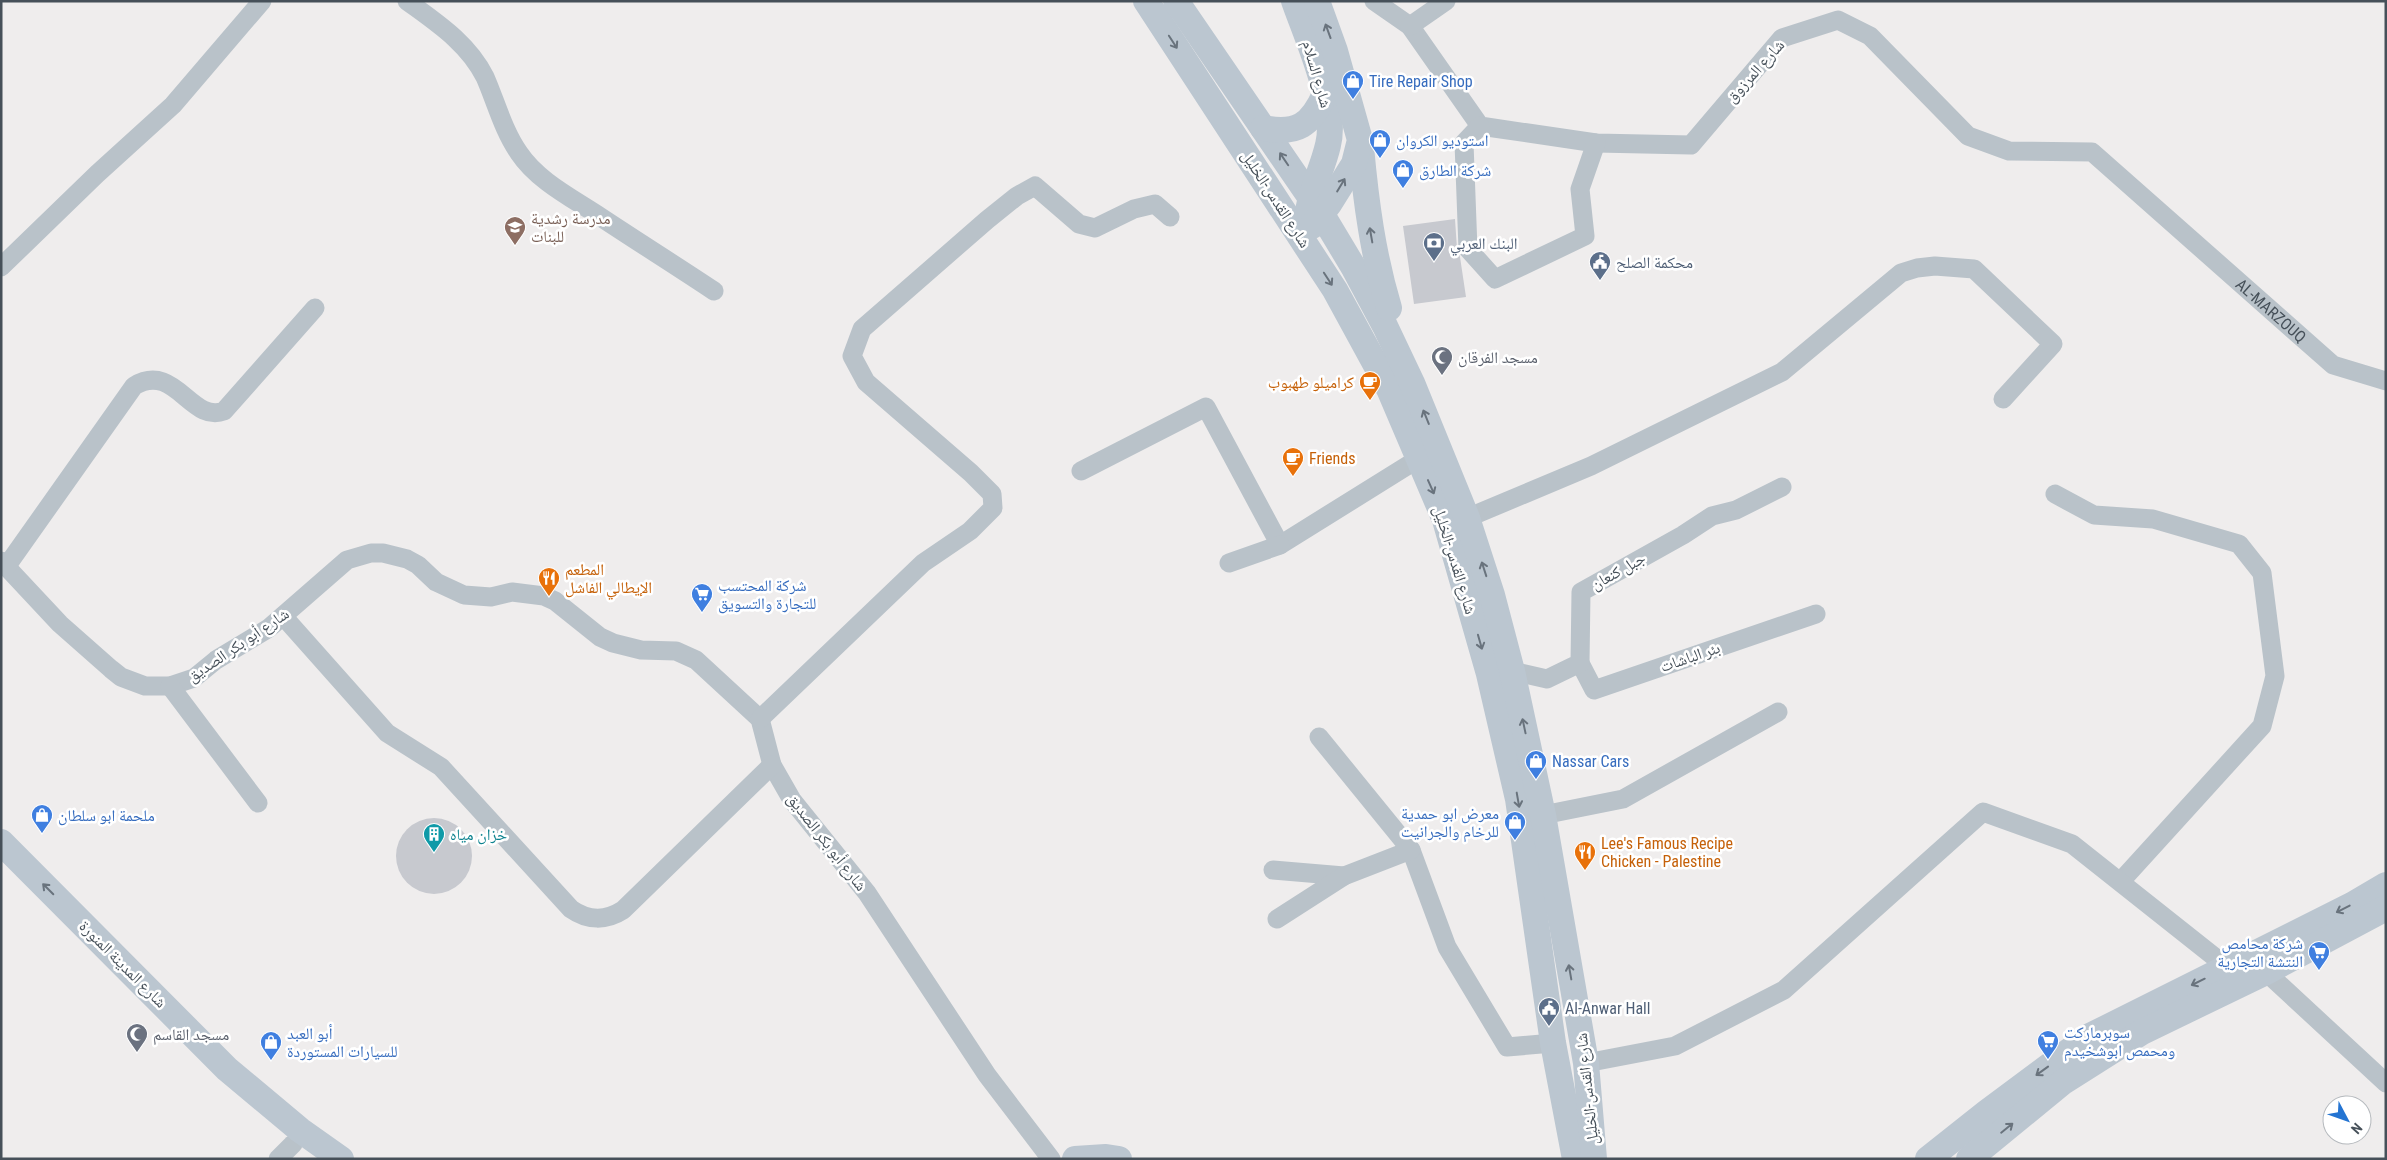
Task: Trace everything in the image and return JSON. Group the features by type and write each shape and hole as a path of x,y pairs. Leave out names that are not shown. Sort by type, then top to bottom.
{"main road":[{"name":"شارع القدس-الخليل","path":"1146,1 1335,290 1389,388 1418,459 1446,520 1492,684 1518,799 1553,1043 1575,1159"},
{"name":"شارع القدس-الخليل","path":"1176,1 1316,205 1385,326 1412,383 1467,518 1492,595 1512,672 1543,815 1586,1063 1594,1159"},
{"name":"شارع السلام","path":"1294,1 1325,94 1329,116 1329,144 1316,205 1302,238"},
{"name":"شارع السلام","path":"1317,1 1335,51 1360,140 1368,214 1378,274 1412,383"},
{"path":"1263,128 1278,131 1290,130 1304,124 1317,112 1325,94"},
{"name":"شارع السلام","path":"1316,205 1339,189 1354,164 1360,140"},
{"name":"شارع المدينة المنورة","path":"1,842 226,1070 300,1130 341,1159"},
{"name":"شارع المدينة المنورة","path":"1,866 295,1154"},
{"path":"1969,1159 2063,1082 2142,1032 2246,974 2386,885"},
{"path":"1928,1159 2088,1037 2246,974 2386,908"},
{"path":"1075,1159 1106,1157 1120,1159"}],"street":[{"path":"1,267 97,174 173,105 262,1"},
{"path":"407,1 456,37 471,54 484,76 503,123 519,154 535,171 566,194 714,291"},
{"path":"1374,1 1410,26 1480,126 1464,143 1468,249 1495,279 1585,236 1580,188 1596,143"},
{"path":"1410,26 1446,1"},
{"name":"شارع المرزوق","path":"1480,126 1596,143 1691,144 1782,38 1838,20 1870,36 1968,136 2009,151 2092,152 2168,220"},
{"path":"760,719 923,563 970,531 993,508 992,494 971,473 866,382 852,356 862,329 987,220 1017,196 1036,186 1079,224 1095,228 1134,209 1155,204 1170,217"},
{"name":"AL-MARZOUQ","path":"2168,220 2333,365 2386,381"},
{"path":"1467,518 1591,466 1782,372 1900,273 1917,268 1935,266 1974,270 2053,344 2003,399"},
{"path":"4,564 134,386 148,380 164,382 204,410 214,413 221,412 230,406 315,308"},
{"path":"1081,471 1206,407 1280,545"},
{"path":"1229,563 1280,545 1418,459"},
{"name":"جبل كنعان","path":"1580,663 1581,592 1683,535 1712,516 1736,510 1782,487"},
{"path":"2055,494 2094,515 2153,519 2239,544 2262,573 2275,676 2262,726 2121,881"},
{"name":"شارع أبو بكر الصديق","path":"4,564 60,624 122,677 145,686 170,686 194,678 216,660 269,628 346,560 371,553 395,555 418,566 436,582 451,591 477,597 491,597 512,592 544,596 555,601 600,637 626,648 670,650 686,654 700,664 760,719 772,765 792,800 867,893 987,1075 1051,1159"},
{"name":"بئر الباشات","path":"1580,663 1594,690 1816,614"},
{"path":"283,616 387,733 441,767 571,908 583,916 604,918 623,910 772,765"},
{"path":"1512,672 1547,679 1580,663"},
{"path":"170,686 258,803"},
{"path":"1543,815 1623,799 1778,712"},
{"path":"1319,737 1411,850 1447,947 1507,1047 1553,1043"},
{"path":"1586,1063 1675,1046 1784,990 1983,812 2072,844 2246,974 2386,1083"},
{"path":"1277,919 1344,876 1411,850"},
{"path":"1273,870 1344,876"}],"building":[{"name":"البنك العربي","path":"1455,219 1457,249 1466,297 1414,304 1403,226"},
{"name":"خزان مياه","path":"434,818 449,821 461,829 469,841 472,856 469,871 461,883 449,891 434,894 419,891 407,883 399,871 396,856 399,841 407,829 419,821"}],"place":[{"name":"Tire Repair Shop","path":"1353,100"},
{"name":"استوديو الكروان","path":"1380,159"},
{"name":"شركة الطارق","path":"1403,189"},
{"name":"مدرسة رشدية للبنات","path":"515,246"},
{"name":"البنك العربي","path":"1434,262"},
{"name":"محكمة الصلح","path":"1600,281"},
{"name":"مسجد الفرقان","path":"1442,376"},
{"name":"كراميلو طهبوب","path":"1370,401"},
{"name":"Friends","path":"1293,477"},
{"name":"المطعم الإيطالي الفاشل","path":"549,597"},
{"name":"شركة المحتسب للتجارة والتسويق","path":"702,613"},
{"name":"Nassar Cars","path":"1536,780"},
{"name":"ملحمة ابو سلطان","path":"42,834"},
{"name":"معرض ابو حمدية للرخام والجرانيت","path":"1515,841"},
{"name":"خزان مياه","path":"434,853"},
{"name":"Lee's Famous Recipe Chicken - Palestine","path":"1585,871"},
{"name":"شركة محامص النتشة التجارية","path":"2319,971"},
{"name":"Al-Anwar Hall","path":"1549,1027"},
{"name":"مسجد القاسم","path":"137,1053"},
{"name":"سوبرماركت ومحمص ابوشخيدم","path":"2048,1060"},
{"name":"أبو العبد للسيارات المستوردة","path":"271,1061"}]}
